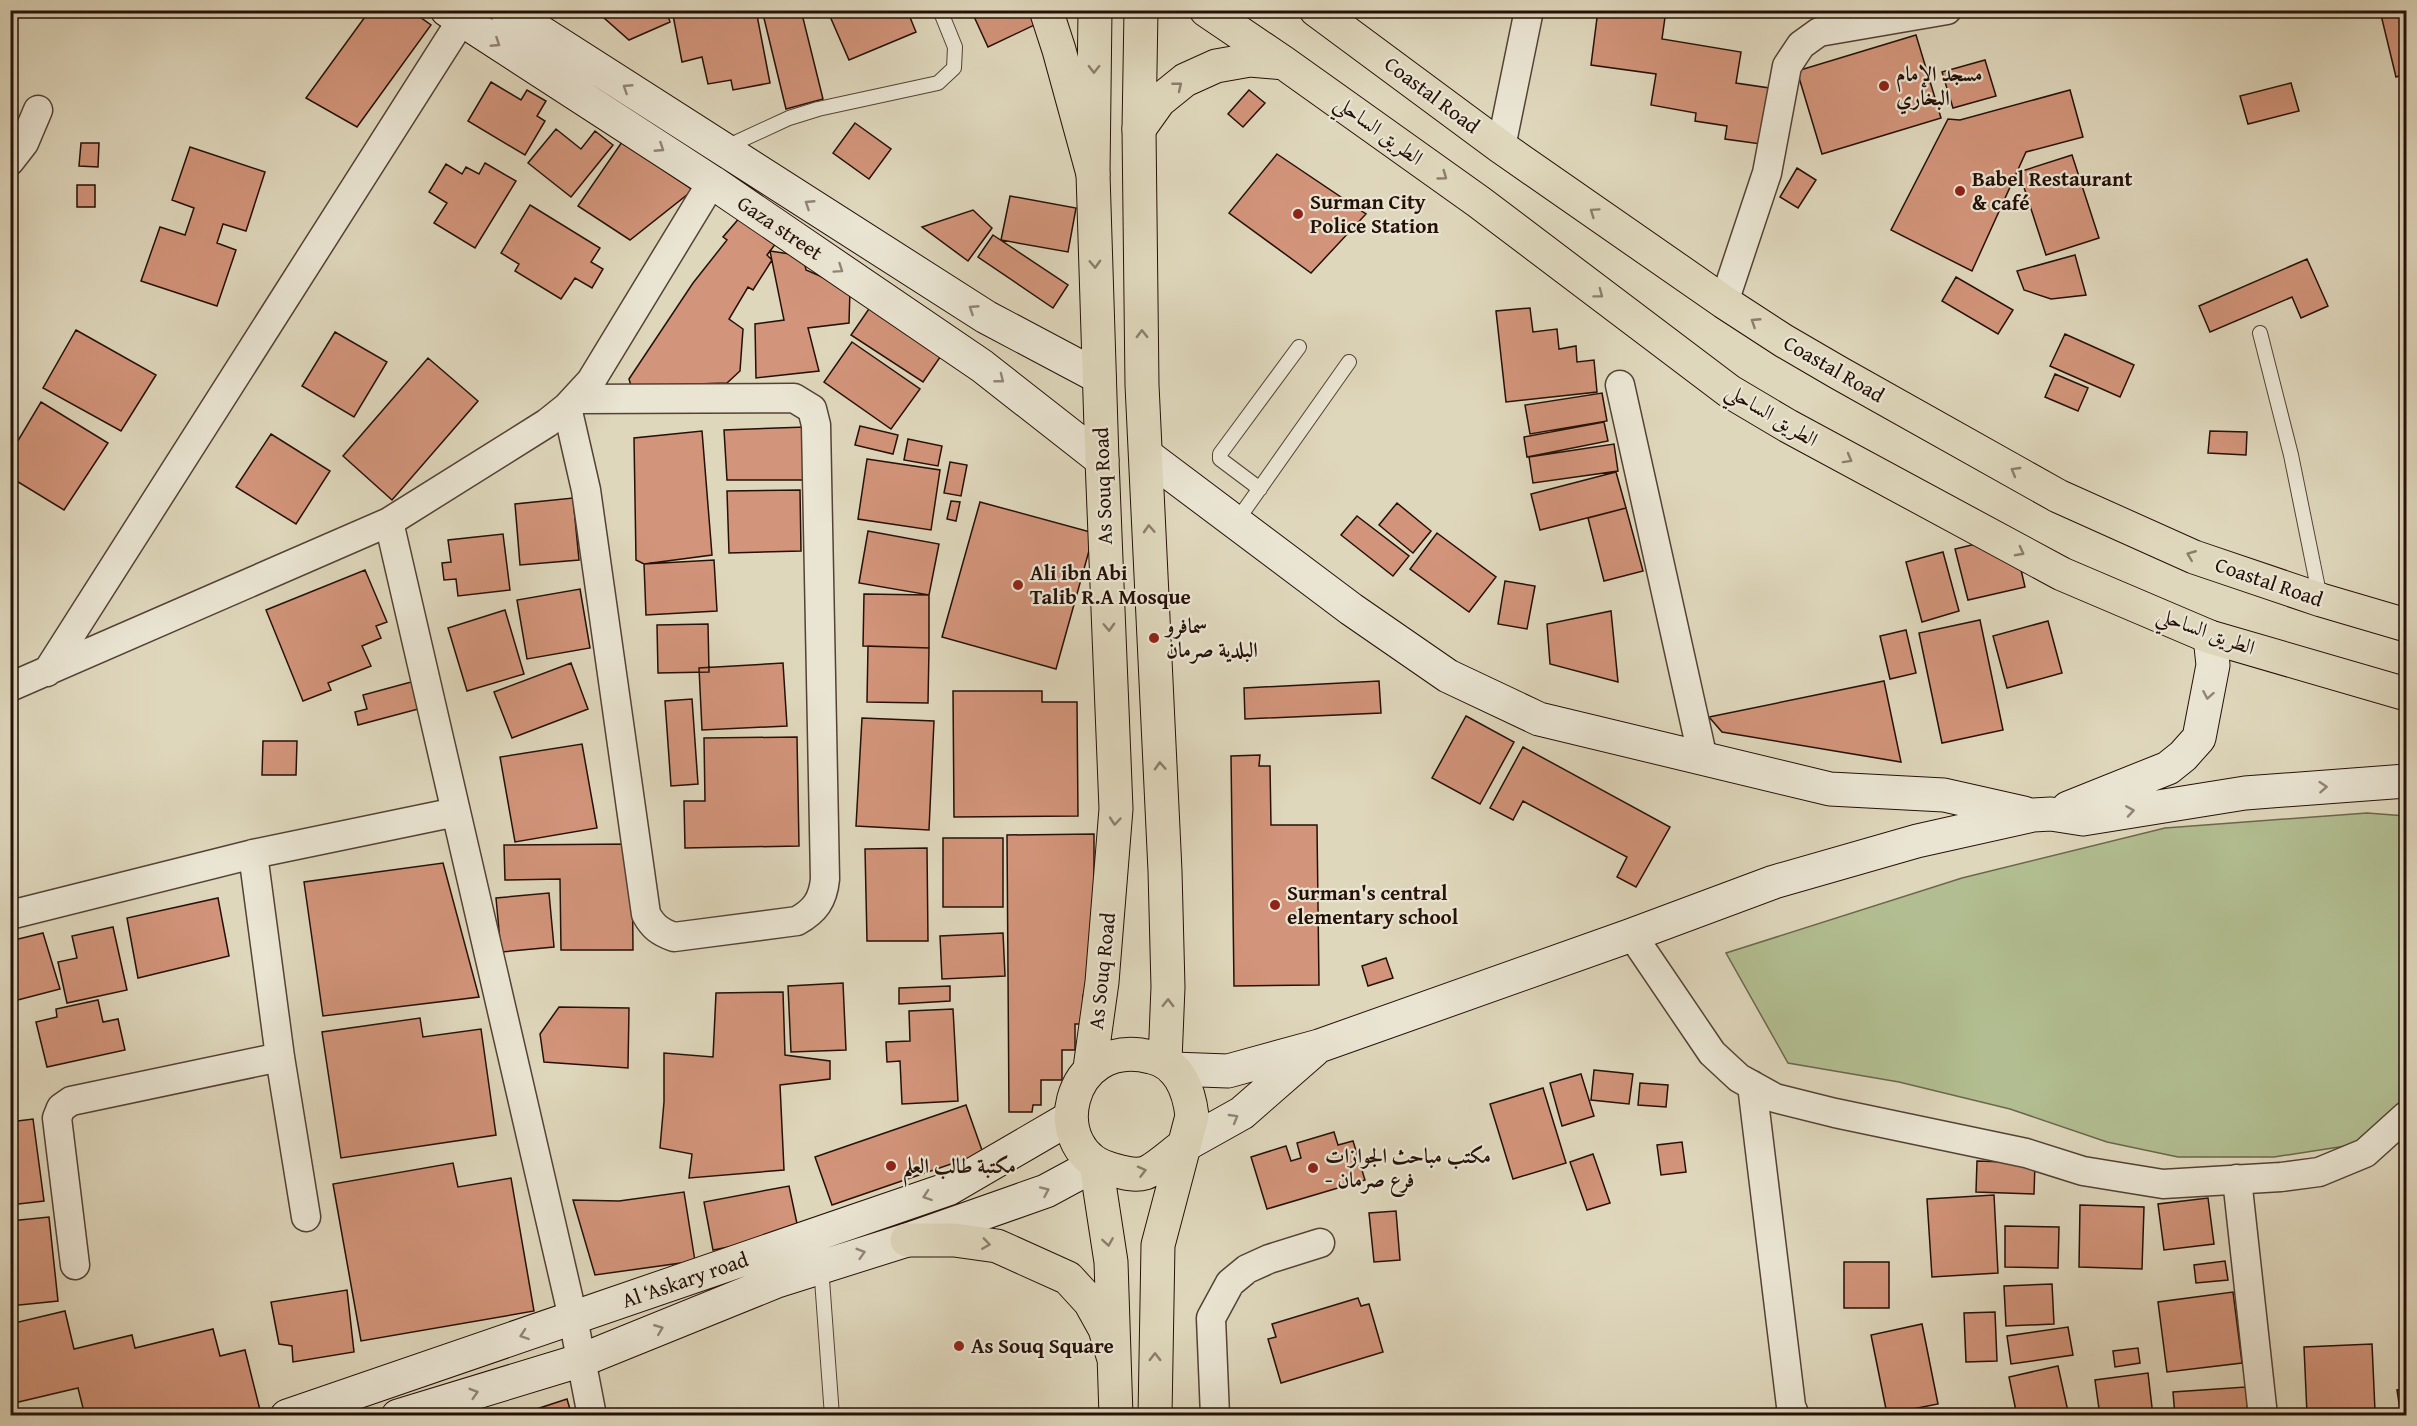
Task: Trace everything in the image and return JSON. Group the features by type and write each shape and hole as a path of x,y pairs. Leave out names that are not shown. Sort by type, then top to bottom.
{"main road":[{"path":"1046,10 1093,174"},
{"name":"As Souq Road","path":"1090,1068 1102,982 1116,809 1093,174 1095,10"},
{"name":"As Souq Road","path":"1141,10 1139,129 1142,385 1165,871 1169,1065"},
{"name":"الطريق الساحلي","path":"1206,10 1479,202 1729,391 1869,471 2062,574 2210,637 2406,694"},
{"name":"Coastal Road","path":"1316,10 1501,147 1724,302 1793,346 2058,496 2194,556 2321,600 2406,625"},
{"path":"1139,129 1159,101 1185,80 1216,66 1250,60 1284,63"},
{"path":"1099,377 1142,385"},
{"path":"1155,1416 1158,1245 1192,1116 1190,1098 1184,1083 1169,1065 1126,1053 1105,1059 1090,1068 1075,1091 1070,1118 1080,1146 1096,1164 1128,1174 1146,1173 1183,1146"},
{"path":"1096,1164 1111,1262 1116,1416"},
{"path":"907,1240 954,1240 997,1246 1068,1278 1090,1302 1105,1329 1113,1356"}],"street":[{"name":"Gaza street","path":"506,10 986,317 1099,377"},
{"path":"1501,147 1529,10"},
{"path":"1724,302 1767,173 1787,66 1801,45 1819,32 1947,10"},
{"name":"Gaza street","path":"459,14 712,182 982,366 1102,460"},
{"path":"47,672 459,14"},
{"path":"10,161 24,143 38,110"},
{"path":"10,687 388,522 547,423 572,403 591,381 712,182"},
{"path":"1620,384 1702,759"},
{"path":"794,398 812,409 816,425 825,879 818,904 809,914 797,921 674,937 662,933 652,925 646,914 572,403 794,398"},
{"path":"1146,455 1351,609 1448,676 1539,719 1830,789 1944,795 2042,815 2083,819 2245,792 2406,781"},
{"path":"388,522 573,1318 592,1416"},
{"path":"1169,1065 1228,1071 1319,1046 1774,882 1917,841 2042,815 2168,768 2183,756 2199,738 2213,665 2210,637"},
{"path":"10,915 254,854 456,812"},
{"path":"254,854 280,1058 306,1217"},
{"path":"1632,935 1712,1053 1739,1078 1775,1098 1834,1113 2026,1153 2083,1171 2163,1185 2319,1172 2365,1153 2406,1116"},
{"path":"1183,1146 1242,1113 1319,1046"},
{"path":"75,1265 57,1118 61,1108 71,1101 280,1058"},
{"path":"1752,1085 1791,1406 1795,1416"},
{"name":"Al ‘Askary road","path":"287,1416 948,1189 1070,1118"},
{"name":"Al ‘Askary road","path":"398,1416 582,1360 777,1281 907,1240 1046,1191 1096,1164"},
{"path":"2237,1179 2263,1416"},
{"path":"1215,1416 1211,1318 1230,1283 1247,1269 1269,1259 1320,1243"}],"lane":[{"path":"722,148 789,118 818,109 938,83 954,68 955,47 940,10"},
{"path":"2260,333 2291,455 2321,600"},
{"path":"1260,489 1220,459 1220,454 1299,347"},
{"path":"1236,522 1350,362"},
{"path":"821,1266 832,1416"}],"green space":[{"path":"2367,813 2406,816 2406,1098 2352,1145 2274,1157 2178,1157 2107,1142 2010,1109 1899,1082 1788,1063 1726,953 1962,878 2165,828"}],"building":[{"path":"370,10 410,10 431,25 357,127 306,98"},
{"path":"595,10 666,10 670,22 629,40"},
{"path":"672,10 756,10 770,83 733,90 731,80 708,84 702,57 682,62"},
{"path":"762,10 801,10 823,99 786,109"},
{"path":"836,10 907,10 916,32 849,60 829,14"},
{"path":"971,10 1043,10 1047,19 988,47"},
{"path":"1598,10 1666,10 1662,39 1741,52 1736,83 1776,89 1768,145 1725,139 1727,126 1695,121 1696,113 1651,105 1656,74 1591,65"},
{"path":"2406,10 2406,74 2396,77 2381,15"},
{"path":"1916,35 1941,118 1822,154 1797,71"},
{"path":"1985,60 1996,96 1953,108 1942,72"},
{"path":"491,82 521,100 527,90 546,101 537,116 545,121 525,155 468,121"},
{"path":"2291,83 2299,111 2248,124 2240,96"},
{"path":"1249,90 1265,103 1243,127 1228,114"},
{"name":"Babel Restaurant & café","path":"2070,90 2083,137 2026,152 1972,271 1891,230 1948,119 1960,120"},
{"path":"855,123 891,149 869,179 833,153"},
{"path":"556,129 581,149 595,131 613,145 571,197 528,163"},
{"path":"622,142 693,190 630,240 578,206"},
{"path":"81,143 99,143 98,167 79,166"},
{"path":"190,147 265,172 246,231 223,224 217,243 236,250 217,306 141,281 160,227 185,235 194,208 172,200"},
{"name":"Surman City Police Station","path":"1277,154 1366,214 1311,273 1229,213"},
{"path":"2072,155 2099,238 2046,255 2019,172"},
{"path":"485,163 516,181 475,248 434,223 447,203 429,192 446,164 462,174 466,167 479,174"},
{"path":"1797,168 1816,180 1798,208 1780,197"},
{"path":"77,185 95,185 95,207 77,207"},
{"path":"1010,196 1076,208 1068,252 1001,240"},
{"path":"530,205 600,248 591,262 603,269 592,288 575,278 561,299 515,271 519,264 501,253"},
{"path":"973,210 992,228 968,261 922,227"},
{"path":"742,215 780,238 767,255 772,260 753,290 748,287 729,319 743,329 740,371 727,383 631,386 629,379 693,283 727,240 723,237"},
{"path":"993,235 1068,285 1053,308 978,257"},
{"path":"770,251 803,256 806,270 850,289 849,323 808,328 819,371 756,378 755,324 784,320"},
{"path":"2075,255 2086,295 2051,299 2024,290 2017,271"},
{"path":"2307,259 2328,306 2301,318 2292,297 2210,332 2199,306"},
{"path":"1956,277 2013,310 1998,334 1942,301"},
{"path":"873,303 945,350 923,382 851,335"},
{"path":"1530,308 1533,332 1557,329 1559,349 1576,346 1577,362 1594,360 1597,392 1506,402 1496,311"},
{"path":"76,330 156,375 121,431 43,388"},
{"path":"335,332 387,362 354,417 302,386"},
{"path":"2065,334 2134,365 2120,397 2050,366"},
{"path":"852,342 920,389 891,429 824,382"},
{"path":"428,358 478,401 392,500 343,456"},
{"path":"2055,374 2088,388 2078,411 2045,397"},
{"path":"1602,393 1607,421 1530,434 1525,405"},
{"path":"41,402 108,443 64,510 10,477 10,454"},
{"path":"1604,422 1608,441 1527,457 1524,437"},
{"path":"860,426 898,435 893,454 855,445"},
{"path":"806,427 807,480 727,480 724,430"},
{"path":"702,431 712,555 644,564 636,560 634,438"},
{"path":"2210,431 2247,432 2246,455 2208,453"},
{"path":"271,434 330,471 296,524 236,487"},
{"path":"908,439 942,446 938,466 904,460"},
{"path":"1614,444 1618,471 1533,483 1529,457"},
{"path":"867,459 940,470 931,530 858,519"},
{"path":"950,462 967,465 961,496 944,493"},
{"path":"1616,472 1626,508 1540,530 1531,494"},
{"path":"800,490 801,551 729,553 727,491"},
{"path":"573,498 579,560 520,565 515,504"},
{"path":"951,501 960,502 956,521 947,519"},
{"name":"Ali ibn Abi Talib R.A Mosque","path":"980,502 1094,533 1056,669 942,637"},
{"path":"1397,503 1431,531 1413,553 1379,525"},
{"path":"1626,508 1643,571 1604,581 1588,518"},
{"path":"1357,516 1409,556 1393,576 1341,535"},
{"path":"868,531 939,544 929,595 859,583"},
{"path":"1437,533 1496,577 1469,612 1410,569"},
{"path":"503,534 510,590 458,596 456,579 444,580 442,563 451,562 448,540"},
{"path":"2013,535 2025,587 1968,600 1955,549"},
{"path":"1943,552 1959,611 1922,622 1906,562"},
{"path":"714,560 717,611 646,615 644,564"},
{"path":"365,570 387,622 376,626 381,638 362,646 371,666 328,683 331,690 303,701 266,610"},
{"path":"1505,581 1535,586 1527,629 1498,624"},
{"path":"580,589 590,648 527,659 517,600"},
{"path":"864,594 929,595 929,648 863,646"},
{"path":"505,610 524,674 467,691 448,628"},
{"path":"1611,611 1618,682 1550,664 1547,624"},
{"path":"1980,620 2003,730 1942,743 1919,633"},
{"path":"2048,621 2062,673 2007,688 1993,636"},
{"path":"708,624 709,672 658,673 657,625"},
{"path":"1906,630 1916,673 1890,679 1880,636"},
{"path":"868,646 929,648 928,703 867,702"},
{"path":"571,663 588,709 512,738 494,692"},
{"path":"783,663 787,726 702,730 699,668"},
{"path":"415,681 422,708 358,725 355,712 367,709 363,695"},
{"path":"1379,681 1381,713 1245,719 1244,688"},
{"path":"1884,681 1901,762 1722,732 1709,717"},
{"path":"953,691 1042,691 1042,702 1077,702 1078,816 954,817"},
{"path":"692,699 698,784 671,786 665,701"},
{"path":"1466,716 1514,742 1480,804 1432,778"},
{"path":"862,718 934,721 929,830 856,826"},
{"path":"797,737 799,846 685,848 684,801 705,801 704,738"},
{"path":"263,741 297,741 296,775 262,775"},
{"path":"582,744 597,828 515,842 500,757"},
{"path":"1523,747 1670,827 1636,887 1617,877 1627,857 1523,801 1513,820 1490,808"},
{"name":"Surman's central elementary school","path":"1260,755 1259,766 1270,766 1271,825 1317,825 1319,985 1234,986 1231,756"},
{"path":"1094,834 1094,952 1089,995 1083,995 1083,1024 1075,1024 1075,1050 1062,1050 1062,1080 1041,1080 1041,1105 1033,1105 1032,1112 1009,1112 1007,835"},
{"path":"943,838 1003,838 1003,907 943,907"},
{"path":"632,844 633,950 561,950 560,879 505,880 504,845"},
{"path":"927,848 928,941 867,941 865,849"},
{"path":"443,863 479,997 323,1016 304,882"},
{"path":"549,893 554,947 501,952 496,898"},
{"path":"218,898 229,956 138,978 127,918"},
{"path":"113,927 127,990 67,1003 58,962 77,958 72,936"},
{"path":"43,933 60,989 10,1002 10,941"},
{"path":"1003,933 1005,976 942,979 940,936"},
{"path":"1386,958 1393,978 1368,986 1362,966"},
{"path":"843,983 846,1050 791,1052 788,986"},
{"path":"950,986 950,1001 899,1004 899,988"},
{"path":"783,992 785,1055 830,1061 830,1079 780,1085 784,1170 689,1178 692,1154 660,1148 664,1102 664,1053 713,1057 716,993"},
{"path":"98,1000 103,1022 118,1019 125,1050 47,1067 36,1022 57,1017 56,1009"},
{"path":"559,1007 629,1008 628,1068 544,1062 540,1034"},
{"path":"953,1009 958,1101 902,1104 900,1061 887,1062 886,1042 910,1041 909,1011"},
{"path":"420,1018 423,1037 481,1029 496,1135 341,1158 322,1032"},
{"path":"1594,1070 1633,1074 1629,1104 1591,1100"},
{"path":"1581,1074 1594,1116 1562,1126 1550,1083"},
{"path":"1640,1083 1668,1085 1666,1107 1638,1105"},
{"path":"1543,1088 1566,1163 1513,1179 1490,1104"},
{"path":"966,1105 983,1153 832,1205 815,1157"},
{"path":"33,1119 44,1201 10,1205 10,1122"},
{"path":"1334,1132 1338,1145 1353,1141 1365,1180 1267,1209 1251,1157 1286,1146 1291,1161 1301,1158 1297,1143"},
{"path":"1682,1142 1686,1172 1661,1175 1657,1145"},
{"path":"1593,1154 1610,1203 1587,1210 1570,1162"},
{"path":"1977,1161 2035,1163 2034,1194 1976,1192"},
{"path":"453,1163 458,1187 511,1178 534,1311 361,1341 333,1184"},
{"path":"789,1186 799,1233 713,1250 704,1202"},
{"path":"684,1192 695,1261 595,1275 573,1200 619,1201"},
{"path":"1994,1195 1998,1273 1932,1277 1927,1199"},
{"path":"2208,1198 2214,1244 2164,1250 2158,1204"},
{"path":"2080,1205 2144,1207 2142,1269 2079,1267"},
{"path":"1396,1211 1400,1260 1374,1262 1369,1213"},
{"path":"49,1217 58,1301 10,1306 10,1221"},
{"path":"2005,1226 2059,1227 2058,1268 2005,1267"},
{"path":"2225,1261 2228,1280 2196,1283 2194,1265"},
{"path":"1844,1262 1889,1262 1889,1308 1844,1308"},
{"path":"2052,1284 2054,1324 2006,1326 2004,1286"},
{"path":"347,1290 354,1352 293,1362 292,1346 279,1344 271,1302"},
{"path":"2233,1292 2242,1363 2167,1372 2158,1302"},
{"path":"1358,1298 1361,1306 1369,1304 1383,1352 1281,1383 1268,1339 1276,1337 1272,1324"},
{"path":"65,1311 74,1349 132,1335 135,1348 213,1329 220,1356 245,1350 260,1410 237,1416 85,1416 78,1388 10,1404 10,1324"},
{"path":"1995,1312 1997,1361 1966,1362 1964,1313"},
{"path":"1922,1324 1938,1404 1887,1414 1871,1335"},
{"path":"2068,1327 2073,1355 2011,1364 2007,1336"},
{"path":"2372,1344 2375,1411 2307,1414 2304,1347"},
{"path":"2138,1348 2140,1363 2115,1367 2113,1351"},
{"path":"2058,1366 2069,1416 2017,1416 2009,1377"},
{"path":"2148,1373 2153,1416 2100,1416 2095,1380"},
{"path":"2246,1387 2248,1416 2175,1416 2173,1392"},
{"path":"2406,1389 2406,1416 2401,1416 2397,1390"},
{"path":"567,1399 572,1416 515,1416"}],"place":[{"name":"مسجد الإمام البخاري","path":"1884,86"},
{"name":"Babel Restaurant & café","path":"1960,191"},
{"name":"Surman City Police Station","path":"1298,214"},
{"name":"Ali ibn Abi Talib R.A Mosque","path":"1018,585"},
{"name":"سمافرو البلدية صرمان","path":"1154,638"},
{"name":"Surman's central elementary school","path":"1275,905"},
{"name":"مكتبة طالب العلم","path":"891,1166"},
{"name":"مكتب مباحث الجوازات - فرع صرمان","path":"1313,1168"},
{"name":"As Souq Square","path":"959,1346"}]}
